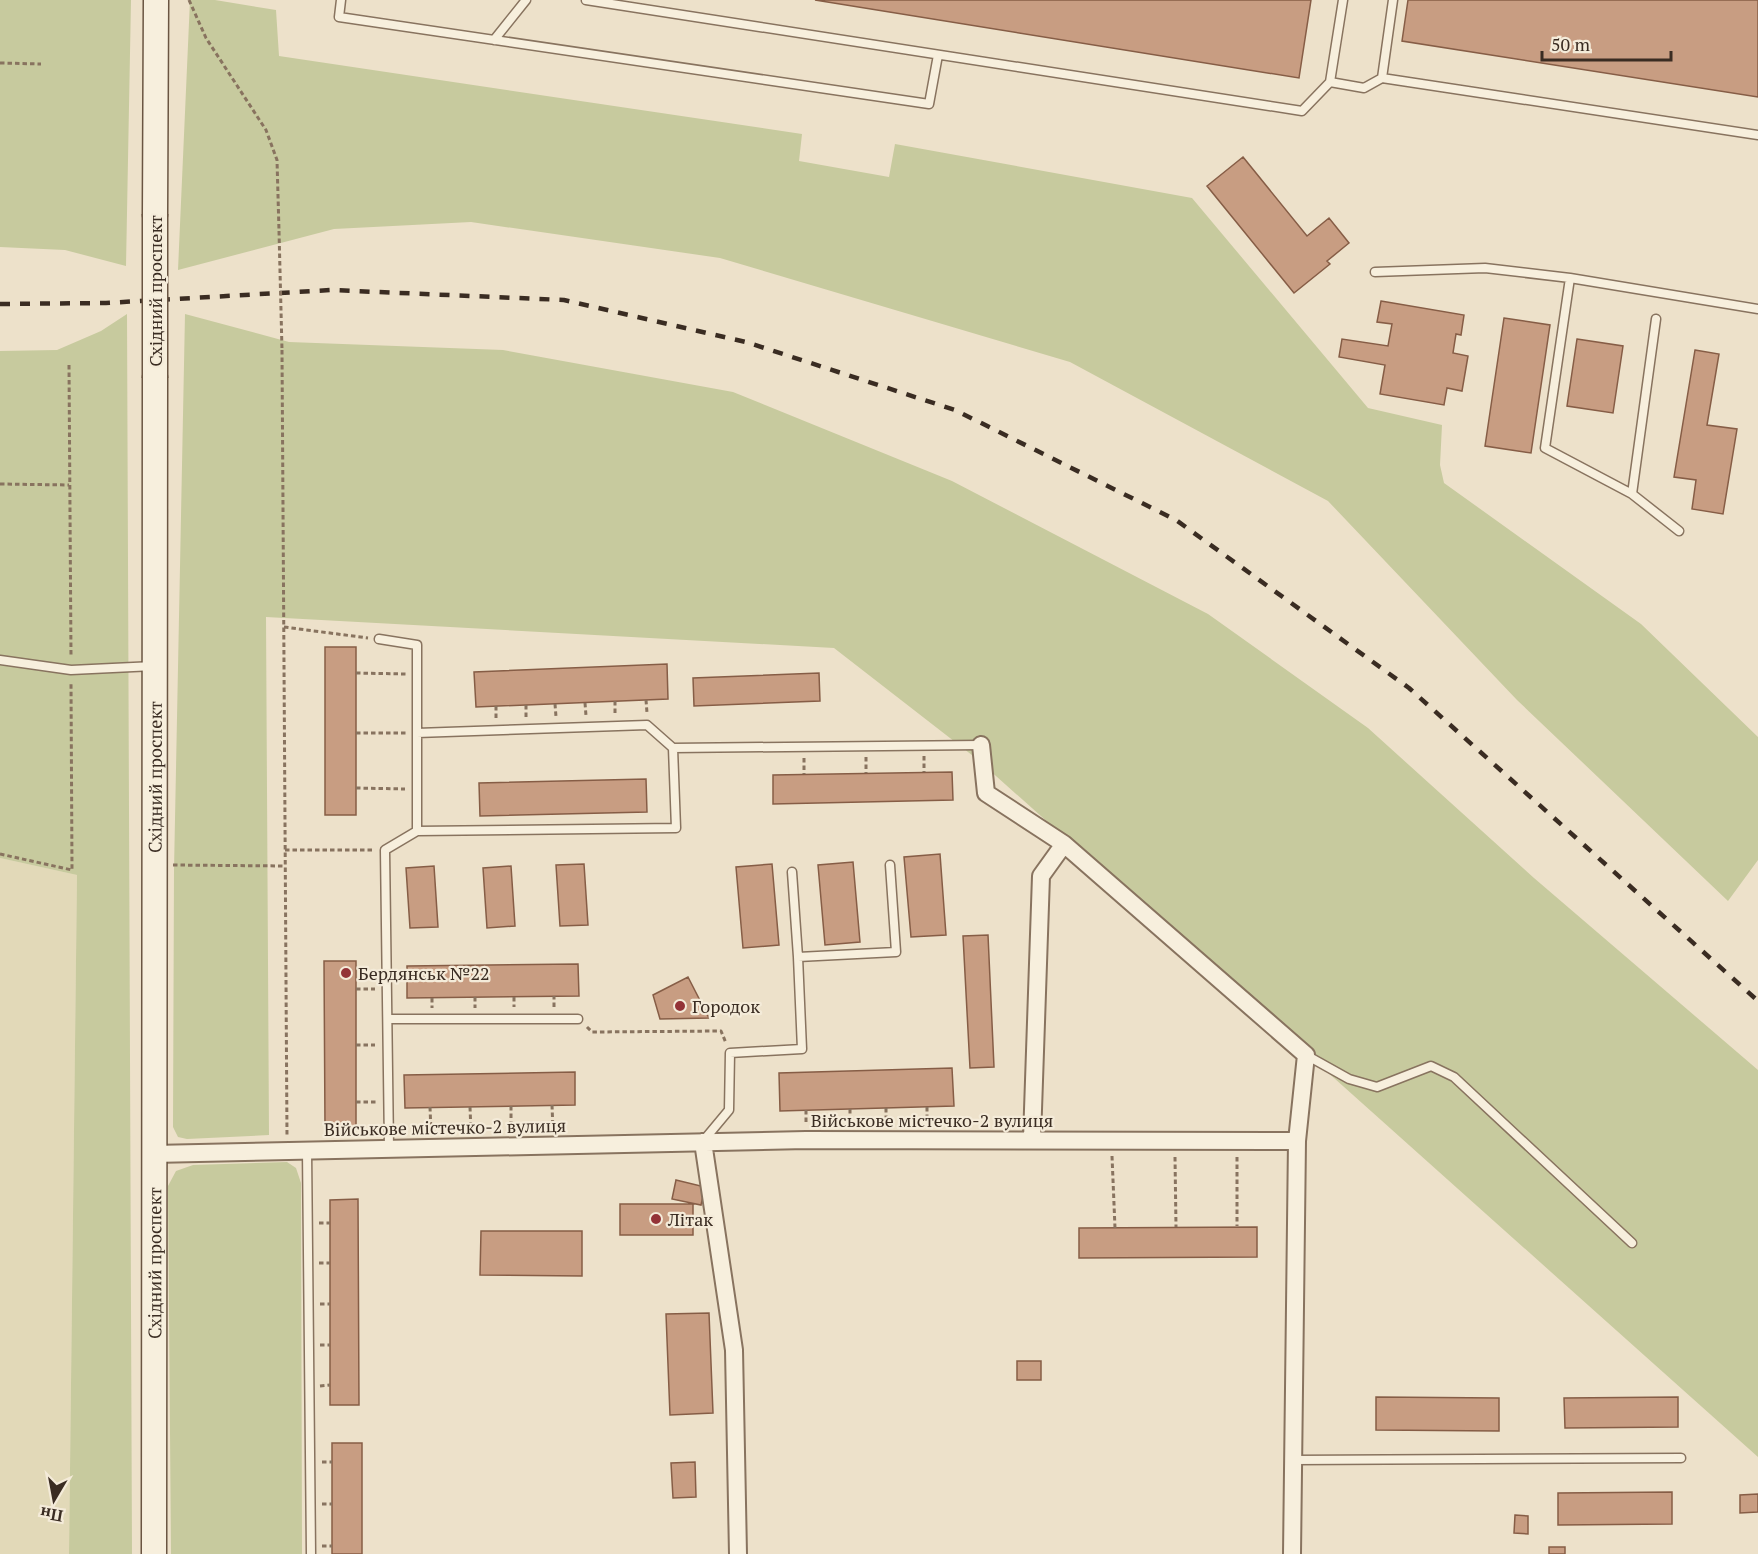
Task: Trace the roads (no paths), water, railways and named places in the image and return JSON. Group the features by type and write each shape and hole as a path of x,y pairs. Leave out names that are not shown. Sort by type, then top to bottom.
{"main road":[{"name":"Східний проспект","path":"154,1554 156,0"}],"street":[{"path":"981,746 986,793 1064,844 1306,1055 1297,1141 1292,1554"},
{"path":"1032,1139 1041,876 1064,844"},
{"name":"Військове містечко-2 вулиця","path":"153,1154 431,1146 702,1142 1032,1139 1297,1141"},
{"path":"702,1142 734,1350 738,1554"}],"lane":[{"path":"341,0 339,17 928,104 938,55"},
{"path":"494,40 526,0"},
{"path":"586,0 1302,111 1330,82 1344,0"},
{"path":"1382,78 1394,0"},
{"path":"1330,82 1364,88 1382,78 1758,135"},
{"path":"1375,272 1485,268 1570,278 1758,309"},
{"path":"1570,278 1545,448 1632,494 1679,531"},
{"path":"1632,494 1656,319"},
{"path":"379,639 417,645 417,831"},
{"path":"0,660 71,670 154,666"},
{"path":"417,733 647,725 674,748 981,746"},
{"path":"389,1148 385,850 417,831 676,828 674,748"},
{"path":"798,957 896,952 890,865"},
{"path":"702,1142 729,1110 730,1053 802,1049 792,872"},
{"path":"387,1019 578,1019"},
{"path":"1306,1055 1349,1079 1377,1087 1431,1066 1454,1077 1632,1244"},
{"path":"307,1150 311,1554"},
{"path":"1294,1460 1681,1458"}],"railway":[{"path":"0,304 106,303 331,290 564,300 746,342 955,410 1176,520 1409,688 1758,1001"}],"place":[{"name":"Бердянськ №22","path":"346,973"},
{"name":"Городок","path":"680,1006"},
{"name":"Літак","path":"656,1219"}]}
